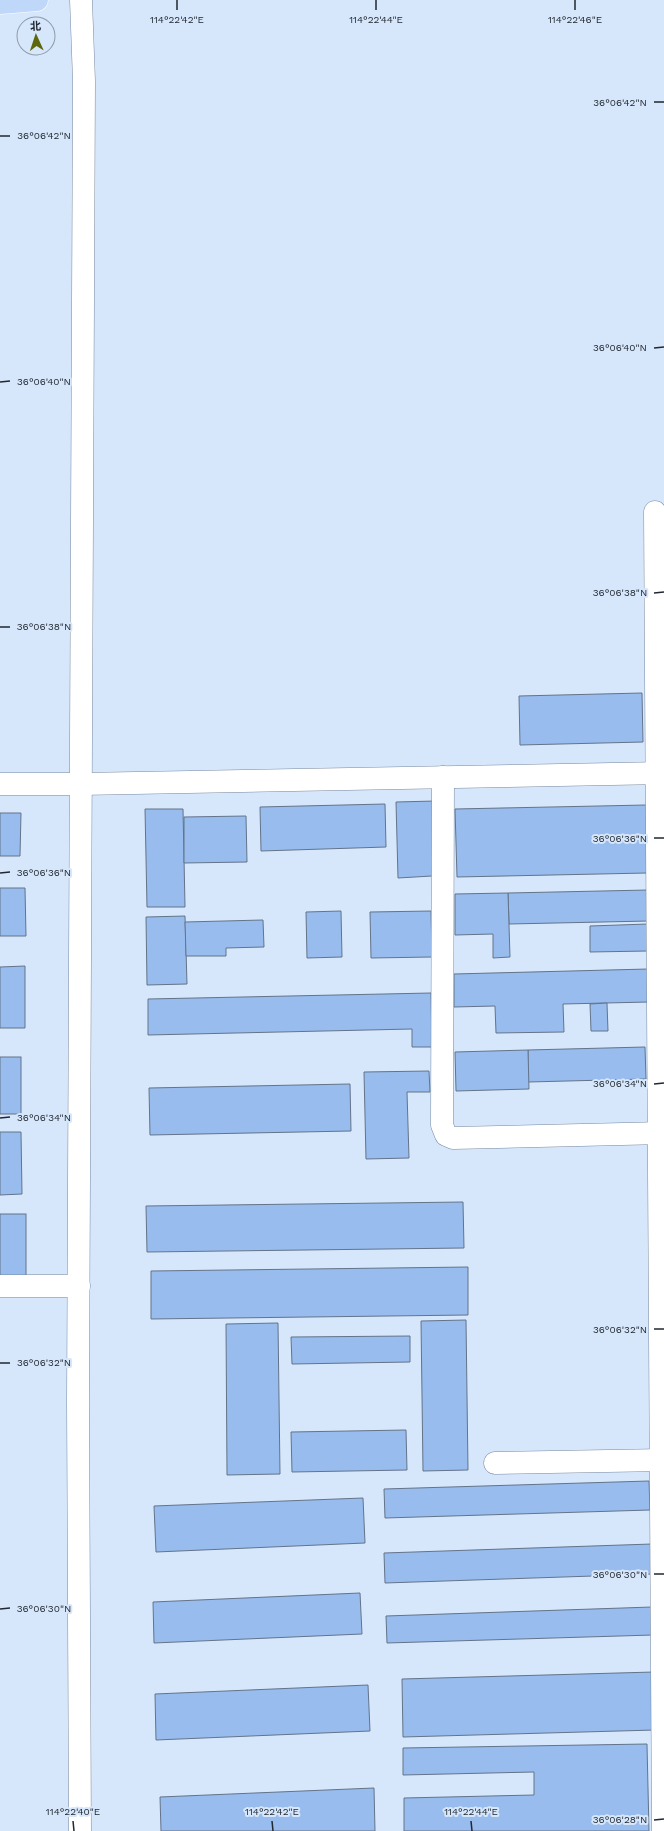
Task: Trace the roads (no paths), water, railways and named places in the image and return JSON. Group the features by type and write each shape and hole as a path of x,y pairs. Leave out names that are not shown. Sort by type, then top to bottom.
{"main road":[{"path":"0,2 36,0"}],"street":[{"path":"80,0 84,81 79,1286 80,1831"},
{"path":"655,512 660,773 663,1831"},
{"path":"0,784 81,784 660,773"},
{"path":"443,777 442,1126 446,1135 453,1138 661,1133"},
{"path":"0,1286 79,1286"},
{"path":"495,1463 662,1460"}]}
